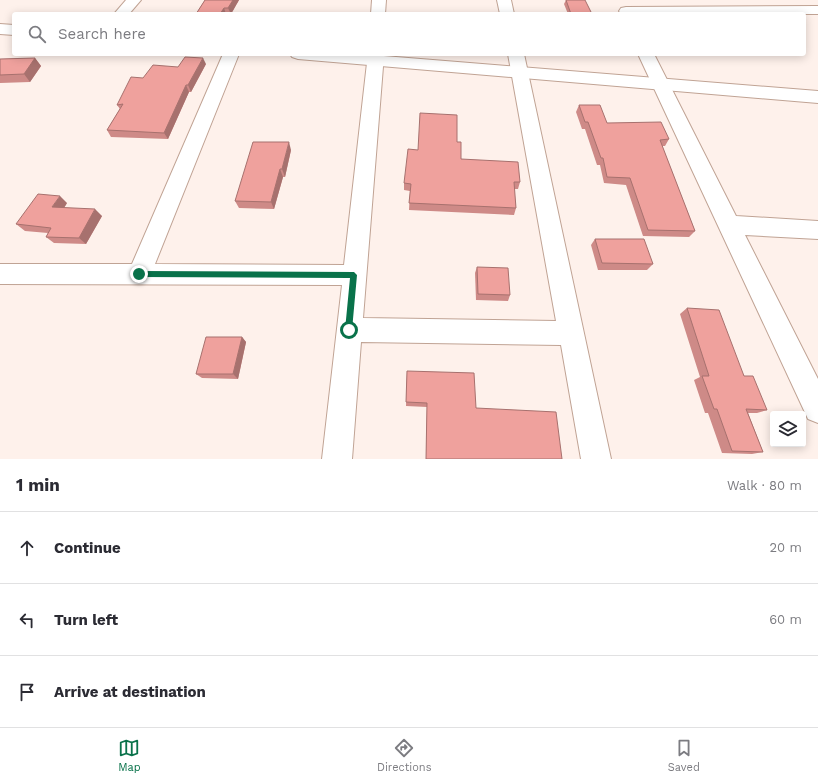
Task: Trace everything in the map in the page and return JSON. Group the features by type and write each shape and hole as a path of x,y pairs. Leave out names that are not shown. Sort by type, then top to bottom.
{"street":[{"path":"123,12 134,0"},
{"path":"378,12 379,0"},
{"path":"504,0 507,12"},
{"path":"625,8 741,5 818,10"},
{"path":"0,29 12,30"},
{"path":"139,274 230,56"},
{"path":"350,56 518,63 660,84 818,97"},
{"path":"647,56 818,409"},
{"path":"337,459 376,57"},
{"path":"518,63 596,459"},
{"path":"728,225 818,230"},
{"path":"0,274 354,275"},
{"path":"349,330 571,333"}],"building":[{"path":"205,0 233,0 228,8 224,8 221,12 197,12"},
{"path":"566,0 585,0 591,12 570,12"},
{"path":"185,57 203,58 188,85 186,85 164,133 107,130 123,104 117,105 131,77 143,78 153,65 178,67"},
{"path":"35,58 24,74 0,75 0,59"},
{"path":"579,105 600,105 607,123 661,122 669,139 660,140 695,231 648,230 630,178 607,177 603,158 601,158 588,122 585,122"},
{"path":"420,113 457,115 457,142 461,142 461,159 518,162 520,182 514,182 516,208 409,203 411,184 404,183 408,149 418,150"},
{"path":"253,142 289,142 271,202 235,201"},
{"path":"38,194 60,196 52,207 95,209 79,238 46,237 51,228 16,224"},
{"path":"595,239 644,239 653,264 602,263"},
{"path":"477,267 508,268 510,295 478,294"},
{"path":"687,308 719,310 744,376 753,376 767,410 746,409 763,452 732,451 717,409 714,409 702,376 709,376"},
{"path":"206,337 242,337 233,374 196,374"},
{"path":"407,371 474,373 476,408 556,412 562,459 426,459 427,403 406,402"}],"route":[{"path":"139,274 354,275 349,330"}]}
